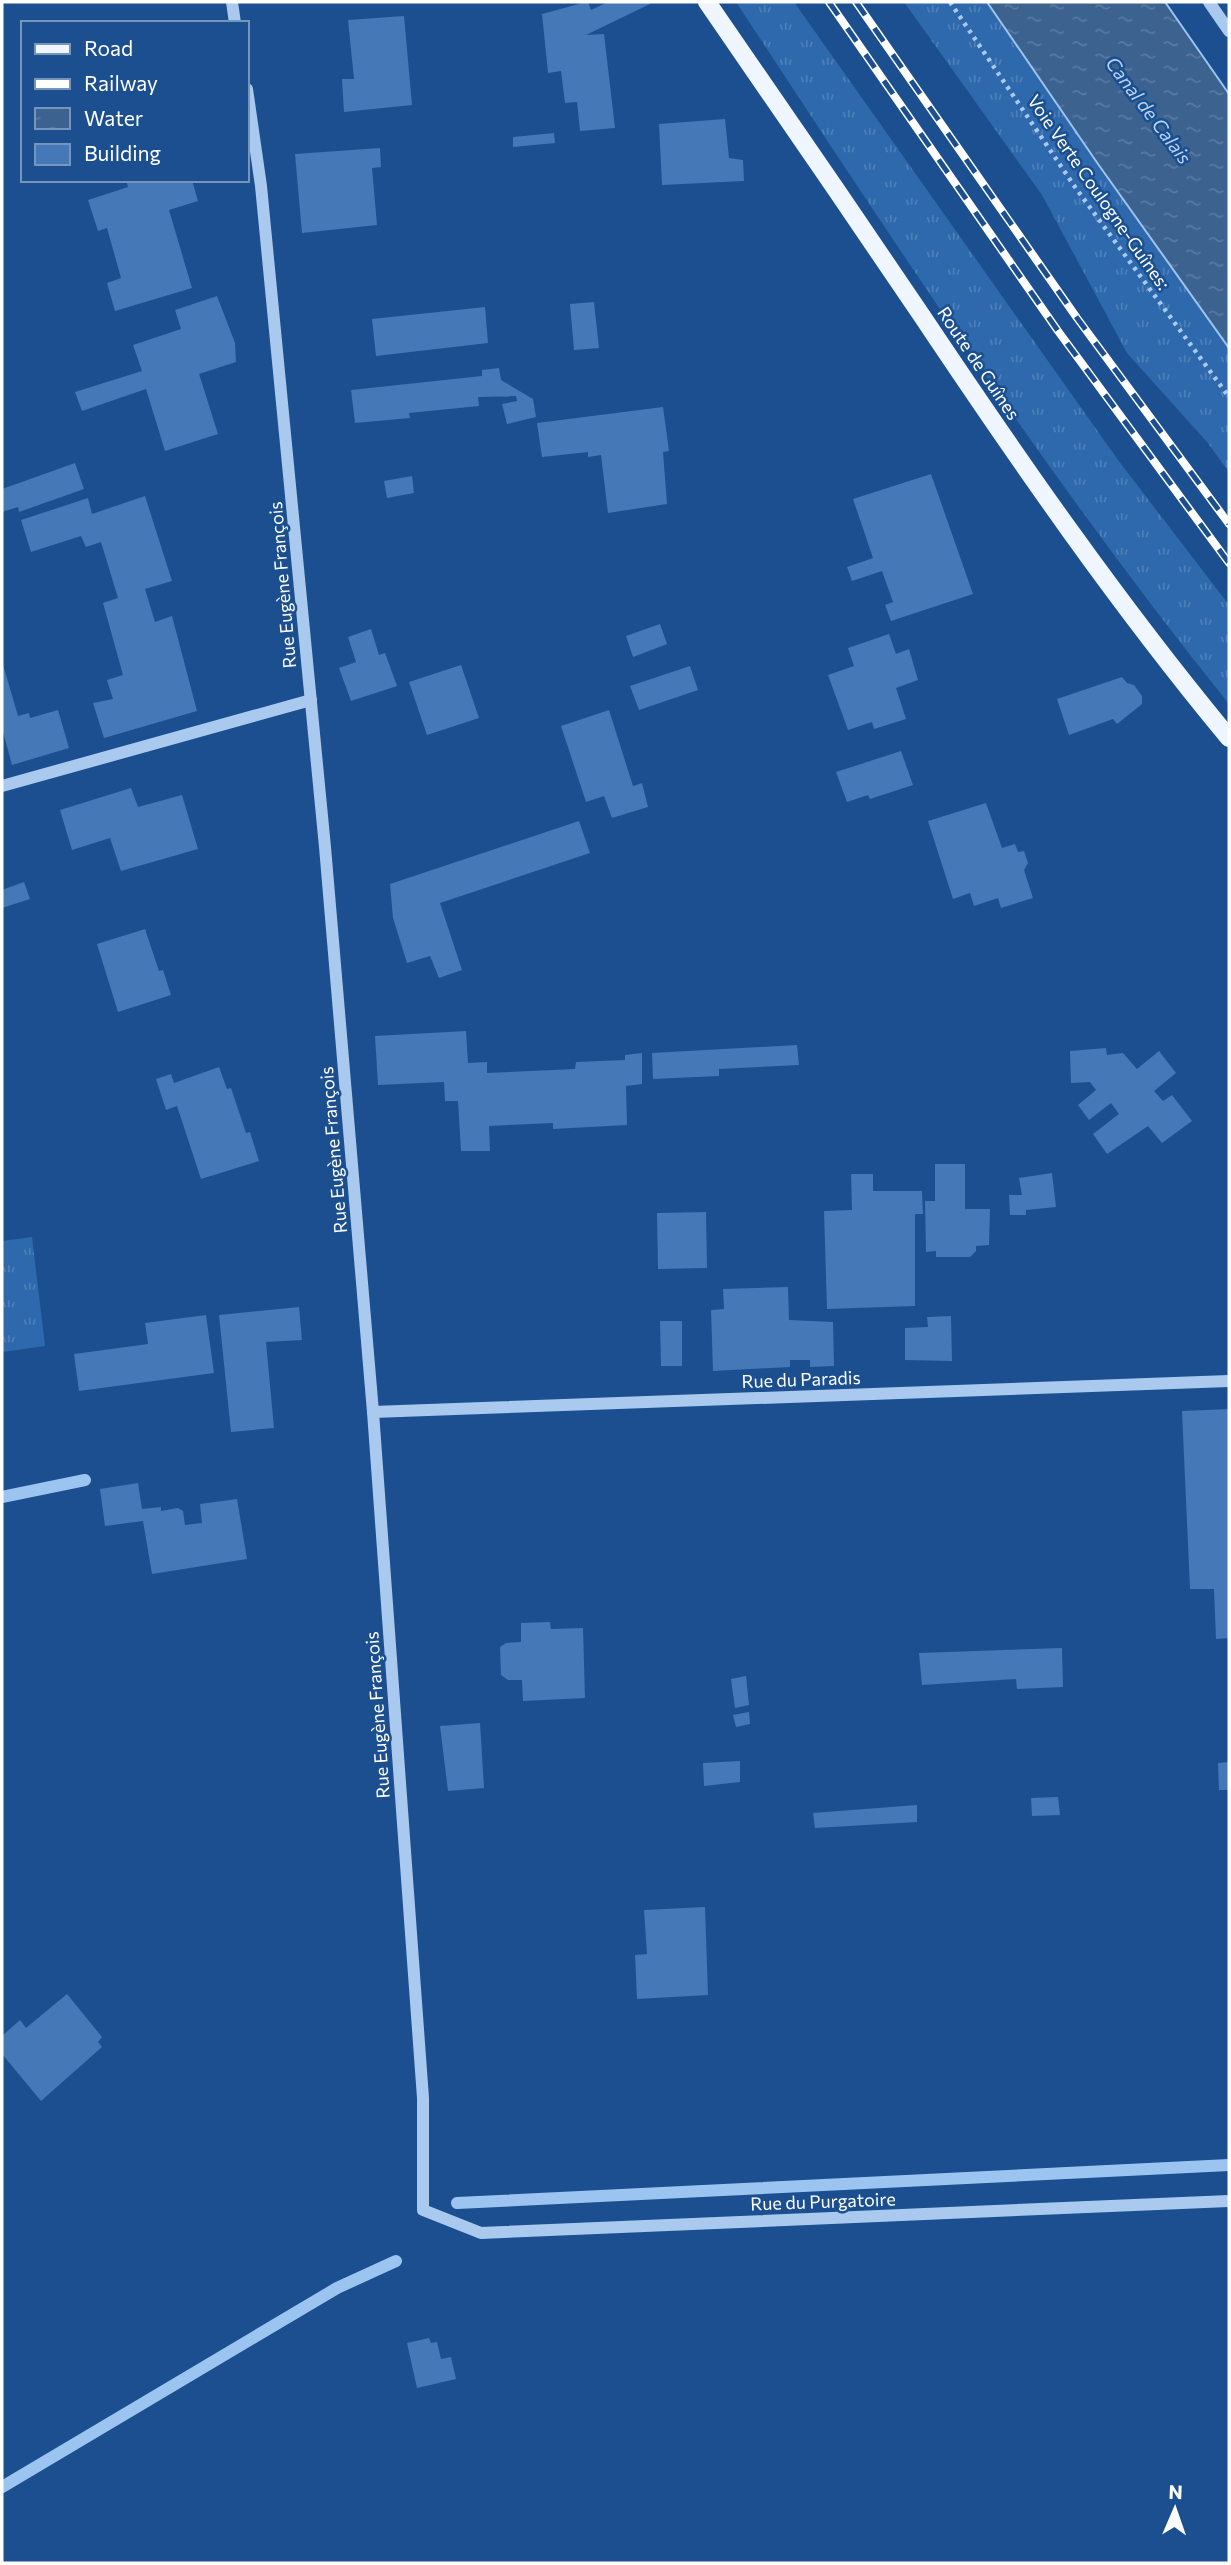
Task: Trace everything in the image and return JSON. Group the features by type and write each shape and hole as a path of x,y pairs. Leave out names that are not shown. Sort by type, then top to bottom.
{"main road":[{"name":"Route de Guînes","path":"707,2 1089,559 1154,646 1229,738"}],"street":[{"path":"232,2 235,21"},
{"path":"1209,2 1229,31"},
{"name":"Rue Eugène François","path":"248,96 261,187 311,700 373,1412 423,2098 423,2210"},
{"path":"2,786 311,700"},
{"name":"Rue du Paradis","path":"373,1412 1229,1381"},
{"name":"Rue du Purgatoire","path":"423,2210 481,2233 1229,2201"}],"path":[{"name":"Voie Verte Coulogne-Guînes:","path":"950,2 1075,187 1229,397"}],"green space":[{"path":"736,2 794,2 1118,460 1229,605 1229,704 1099,534 974,359"},
{"path":"904,2 987,2 1229,348 1229,472 1207,442 1127,353 1042,195"},
{"path":"32,1237 45,1346 2,1352 2,1241"}],"water":[{"name":"Canal de Calais","path":"987,2 1165,2 1229,94 1229,348 1098,164"}],"building":[{"path":"588,2 591,10 608,2 654,2 586,35 604,34 615,128 580,131 577,102 565,103 561,71 548,73 542,14"},
{"path":"404,16 412,105 344,112 342,79 354,79 348,20"},
{"path":"725,119 729,158 743,160 744,181 662,185 659,124"},
{"path":"554,133 555,143 513,147 513,137"},
{"path":"380,148 381,167 372,168 377,225 302,233 295,154"},
{"path":"127,182 193,182 198,201 169,210 192,288 115,311 107,283 121,278 107,228 98,231 88,200 128,187"},
{"path":"217,296 235,343 236,362 199,374 218,434 165,451 146,389 82,411 75,392 142,371 133,345 181,329 175,310"},
{"path":"594,302 599,348 574,350 570,304"},
{"path":"485,307 488,343 376,356 372,319"},
{"path":"499,368 501,380 533,399 536,417 507,424 502,404 517,401 516,396 478,397 479,406 409,413 410,418 355,423 351,390 482,376 482,370"},
{"path":"663,407 669,451 663,452 667,504 608,513 601,455 588,457 588,452 542,457 537,423"},
{"path":"75,463 84,489 19,512 18,507 2,512 2,489"},
{"path":"931,474 973,594 891,621 885,605 893,602 882,571 852,581 847,567 873,558 853,499"},
{"path":"412,476 414,493 387,498 384,481"},
{"path":"145,496 172,581 145,589 155,622 172,616 197,711 104,738 93,703 113,699 107,680 123,675 103,603 118,598 101,542 86,547 81,536 31,552 21,520 88,498 92,514"},
{"path":"660,624 667,644 633,657 626,636"},
{"path":"371,629 379,655 385,653 397,686 351,701 339,668 356,662 348,637"},
{"path":"889,634 896,654 909,649 918,680 896,688 906,719 874,729 872,722 848,730 828,675 854,666 848,648"},
{"path":"2,661 18,716 29,713 30,718 58,710 69,748 12,765 2,728"},
{"path":"461,665 479,718 427,735 409,682"},
{"path":"690,666 698,690 639,710 630,686"},
{"path":"1122,677 1127,683 1134,685 1142,696 1142,704 1117,724 1113,719 1069,735 1057,699"},
{"path":"609,710 633,786 642,783 648,807 612,818 604,796 586,802 561,726"},
{"path":"901,751 913,785 870,799 868,795 847,802 836,772"},
{"path":"131,788 138,807 182,795 198,849 121,871 110,838 72,850 60,810"},
{"path":"986,803 1002,848 1015,844 1018,852 1024,851 1028,863 1024,870 1033,898 1001,908 998,898 974,906 970,893 953,899 928,821"},
{"path":"579,821 590,853 440,903 462,970 439,978 430,956 407,963 393,918 390,884"},
{"path":"24,882 30,899 2,908 2,890"},
{"path":"145,929 159,971 163,970 171,995 118,1012 97,944"},
{"path":"466,1031 468,1063 487,1062 487,1073 575,1069 576,1062 625,1060 625,1055 642,1053 642,1084 626,1086 627,1125 553,1129 553,1123 489,1126 490,1151 461,1151 458,1101 445,1101 444,1082 378,1085 375,1036"},
{"path":"797,1045 799,1065 719,1069 719,1076 653,1079 652,1053"},
{"path":"1106,1048 1107,1055 1123,1053 1137,1069 1159,1051 1176,1073 1154,1091 1163,1101 1172,1095 1192,1121 1162,1143 1148,1126 1107,1154 1093,1134 1119,1114 1111,1103 1089,1120 1078,1105 1096,1090 1090,1082 1071,1083 1070,1051"},
{"path":"219,1067 227,1089 231,1088 246,1133 250,1132 259,1161 201,1179 177,1106 166,1110 156,1079 171,1074 174,1083"},
{"path":"935,1164 965,1164 965,1209 990,1209 989,1245 976,1246 976,1251 970,1257 936,1257 936,1251 926,1252 925,1201 935,1201"},
{"path":"1052,1173 1056,1207 1026,1210 1026,1215 1010,1215 1009,1195 1022,1195 1019,1178"},
{"path":"851,1174 873,1174 873,1191 922,1191 923,1214 915,1214 915,1306 827,1309 824,1211 852,1210"},
{"path":"706,1212 707,1268 658,1269 657,1213"},
{"path":"788,1287 789,1320 833,1322 834,1366 810,1367 810,1360 790,1360 790,1367 713,1371 711,1310 724,1309 723,1289"},
{"path":"299,1307 302,1340 266,1342 274,1428 231,1432 219,1315"},
{"path":"206,1315 214,1373 79,1391 74,1354 148,1344 145,1323"},
{"path":"951,1316 952,1361 905,1360 905,1328 928,1327 927,1317"},
{"path":"660,1321 682,1321 682,1366 661,1366"},
{"path":"1229,1409 1229,1638 1216,1639 1214,1589 1190,1589 1182,1411"},
{"path":"138,1483 142,1509 161,1507 161,1511 178,1508 183,1511 185,1525 202,1523 200,1504 237,1499 247,1559 152,1574 143,1521 105,1526 100,1489"},
{"path":"550,1622 551,1629 583,1628 585,1698 523,1701 522,1680 508,1680 501,1675 500,1647 506,1643 521,1642 521,1623"},
{"path":"1062,1648 1063,1687 1017,1689 1016,1679 922,1685 919,1653"},
{"path":"746,1676 749,1705 735,1708 731,1679"},
{"path":"749,1712 750,1724 736,1727 733,1715"},
{"path":"480,1723 484,1788 448,1791 440,1726"},
{"path":"740,1761 740,1782 704,1786 703,1763"},
{"path":"1229,1762 1229,1790 1219,1790 1218,1763"},
{"path":"1058,1797 1060,1815 1032,1816 1031,1798"},
{"path":"917,1805 917,1822 815,1828 813,1813"},
{"path":"705,1907 708,1995 637,1999 635,1955 647,1954 644,1910"},
{"path":"67,1994 102,2037 98,2042 102,2047 41,2101 2,2054 2,2036 20,2020 26,2028"},
{"path":"429,2338 431,2343 437,2342 441,2359 451,2357 456,2379 417,2388 407,2343"}],"waterway":[{"path":"2,1497 85,1480"},
{"path":"457,2203 1229,2165"},
{"path":"2,2487 337,2288 396,2261"}],"railway":[{"path":"829,2 1058,331 1229,563"},
{"path":"856,2 1077,318 1229,524"}]}
